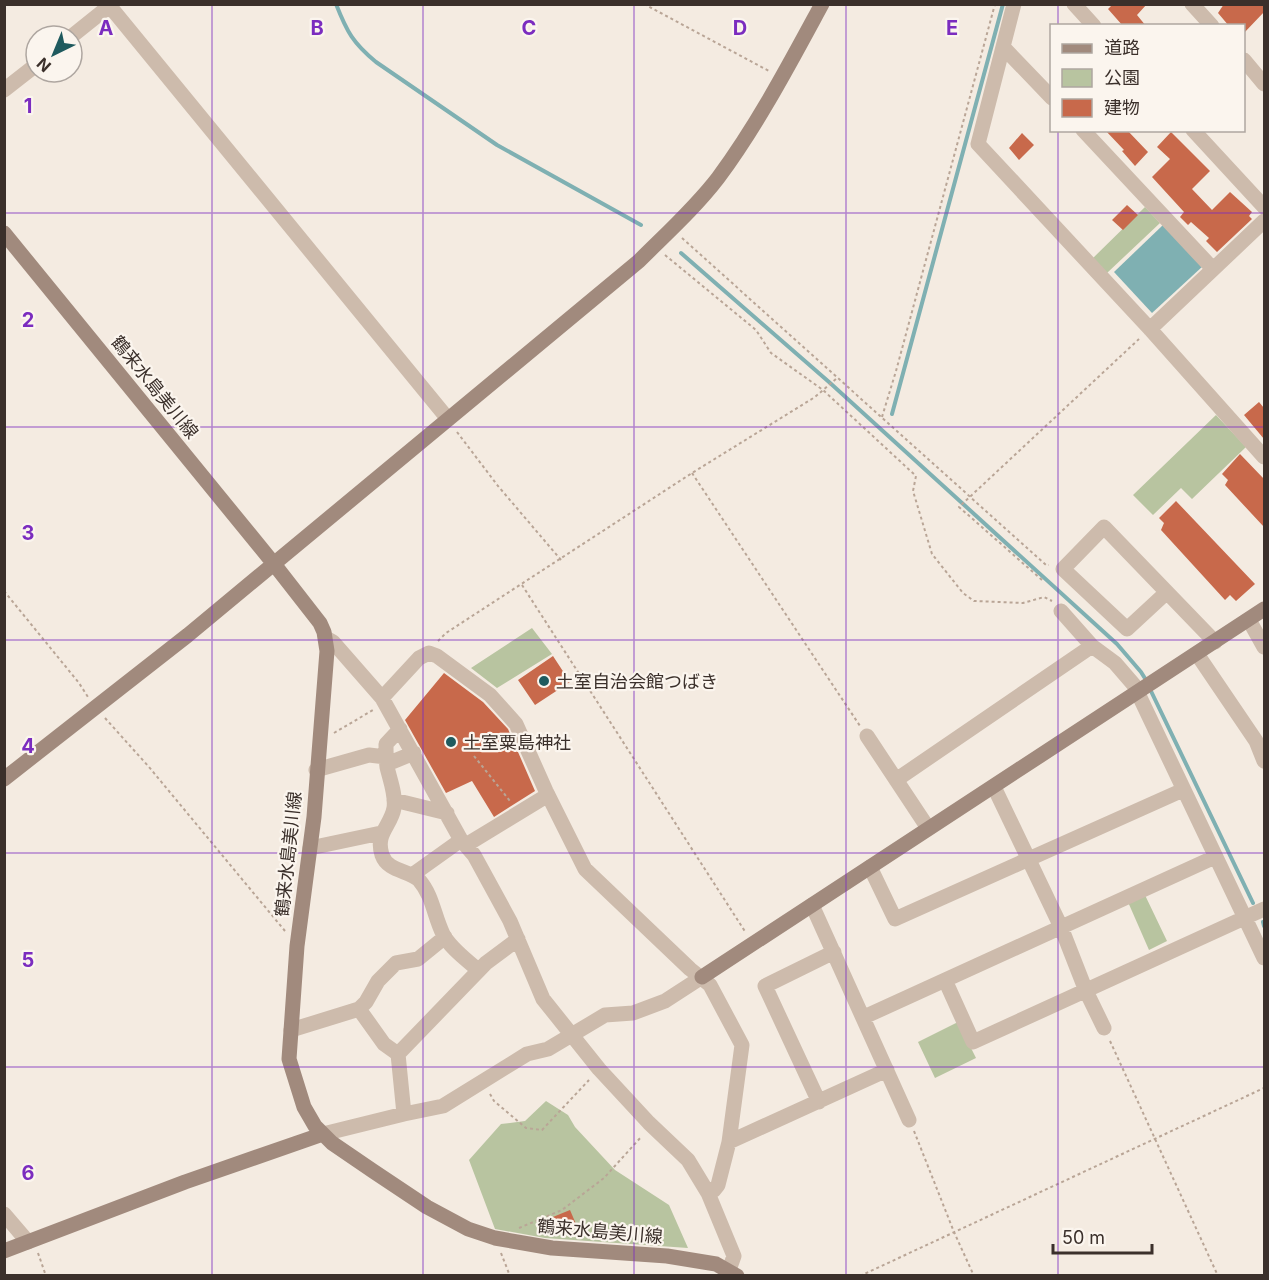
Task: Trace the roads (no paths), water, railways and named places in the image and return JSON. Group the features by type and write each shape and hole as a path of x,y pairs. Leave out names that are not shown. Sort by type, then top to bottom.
{"street":[{"path":"4,779 95,709 274,564 639,261 717,178 754,124 822,4"},
{"path":"1014,4 978,144 1150,329 1264,457"},
{"path":"1074,4 1092,24"},
{"path":"84,26 110,5 448,419"},
{"path":"1004,48 1050,96"},
{"path":"1245,61 1264,84"},
{"path":"4,90 24,74"},
{"path":"1085,132 1213,269"},
{"path":"1195,132 1264,207"},
{"path":"1150,329 1264,221"},
{"name":"鶴来水島美川線","path":"4,233 274,564 320,623 326,638 327,651 310,848 297,946 288,1059 304,1107 332,1143 427,1207 468,1229 495,1238 552,1248 667,1256 716,1264 733,1273"},
{"path":"1167,592 1127,630 1063,569 1104,528 1167,592 1215,642"},
{"path":"4,1251 185,1182 323,1134 404,1113 443,1106 527,1054 548,1049 571,1033 605,1015 633,1013 665,1001 1264,609"},
{"path":"1061,611 1092,646 1146,687 1183,790 1264,958"},
{"path":"1249,620 1264,647"},
{"path":"326,638 333,642 384,700 464,843 484,874 518,939 543,999 599,1069 649,1123 688,1160 708,1193 734,1256 733,1273"},
{"path":"896,780 1092,646"},
{"path":"384,700 419,658 429,653 437,656 490,695 516,724 585,869 690,969 710,985 742,1045 729,1142 718,1185 708,1193"},
{"path":"1197,654 1260,739 1264,761"},
{"path":"400,729 386,744 394,807 391,818 381,833 382,854 386,863 405,874 412,874 548,795"},
{"path":"867,736 928,828"},
{"path":"316,770 369,755 387,761 414,753"},
{"path":"994,787 1061,927 1086,991 1104,1028"},
{"path":"870,867 895,920 1183,790"},
{"path":"394,800 447,813"},
{"path":"310,848 381,833"},
{"path":"864,1017 1215,857"},
{"path":"412,874 432,900 437,922 445,938 478,970"},
{"path":"812,905 909,1120"},
{"path":"945,980 973,1042 1264,909"},
{"path":"291,1030 359,1009 366,1002 378,981 396,963 418,959 445,938"},
{"path":"398,1054 478,970 518,939"},
{"path":"819,1102 765,986 834,952"},
{"path":"359,1009 384,1044 398,1054 404,1113"},
{"path":"729,1142 887,1070"},
{"path":"4,1214 28,1242"}],"water":[{"path":"1163,225 1203,266 1152,313 1114,272"}],"waterway":[{"path":"336,4 352,36 376,62 497,145 641,225"},
{"path":"892,414 1003,4"},
{"path":"681,253 829,382 1117,644 1146,680"},
{"path":"1149,687 1253,903"},
{"path":"1263,922 1264,926"}],"place":[{"name":"土室自治会館つばき","path":"544,681"},
{"name":"土室粟島神社","path":"451,742"}]}
